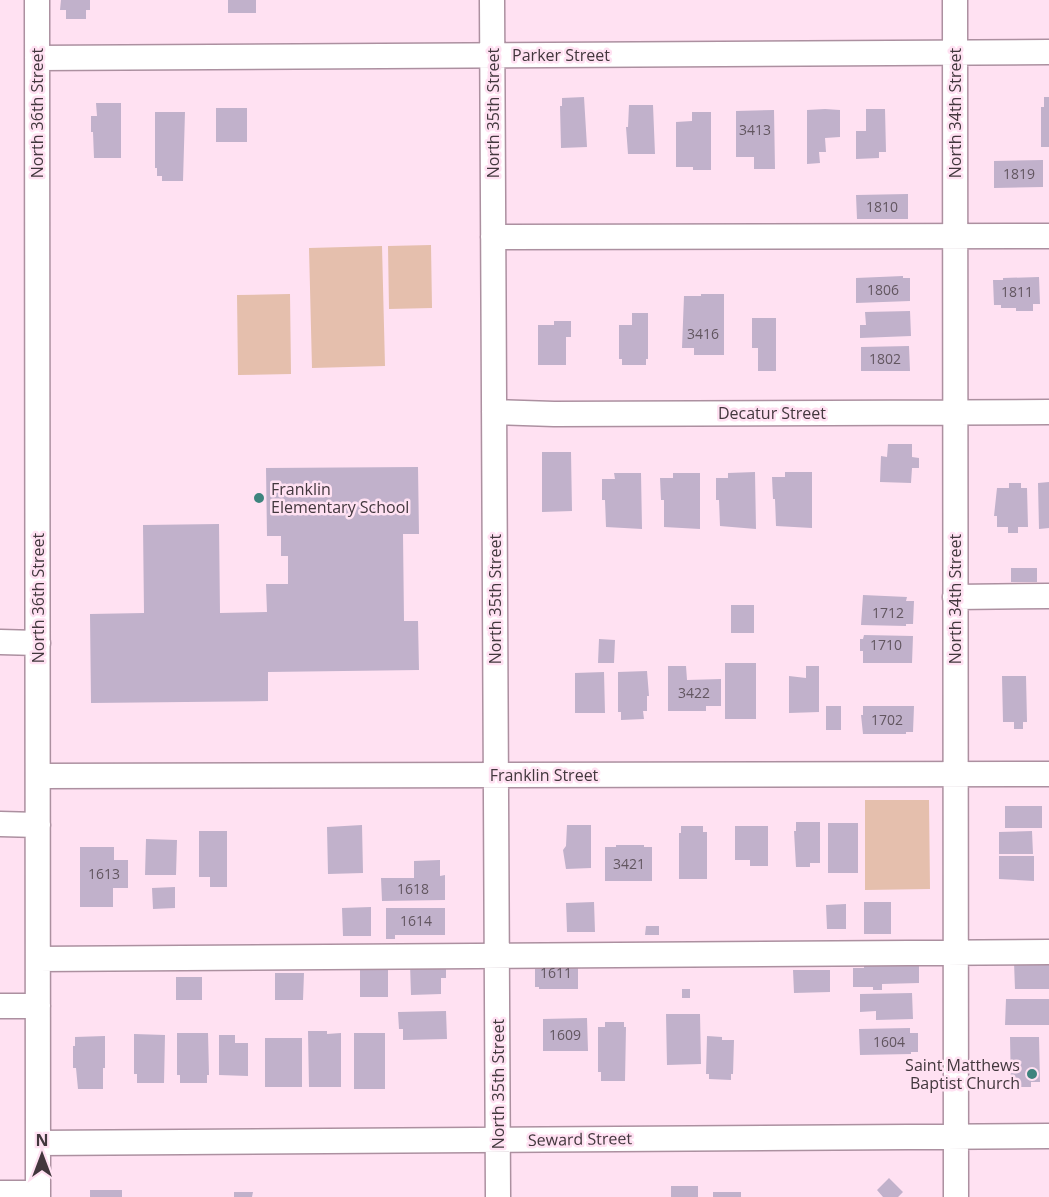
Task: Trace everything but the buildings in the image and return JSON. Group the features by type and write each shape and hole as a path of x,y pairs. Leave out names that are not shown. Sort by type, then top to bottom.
{"street":[{"name":"North 36th Street","path":"37,0 38,1195"},
{"name":"North 35th Street","path":"492,0 498,1197"},
{"name":"North 34th Street","path":"955,0 956,1197"},
{"name":"Parker Street","path":"37,58 1049,52"},
{"path":"493,237 1049,236"},
{"name":"Decatur Street","path":"494,412 566,414 1049,412"},
{"path":"955,597 1049,596"},
{"path":"0,642 38,643"},
{"name":"Franklin Street","path":"38,776 1049,774"},
{"path":"0,824 38,825"},
{"path":"38,959 1049,952"},
{"path":"0,1006 38,1006"},
{"name":"Seward Street","path":"38,1143 1049,1136"},
{"path":"0,1193 38,1195"}],"shaded area":[{"path":"431,245 432,308 389,309 388,246"},
{"path":"382,246 385,366 312,368 309,248"},
{"path":"290,294 291,374 238,375 237,295"},
{"path":"865,800 929,800 930,889 865,890"}],"place":[{"name":"Franklin Elementary School","path":"259,498"},
{"name":"Saint Matthews Baptist Church","path":"1032,1074"}]}
